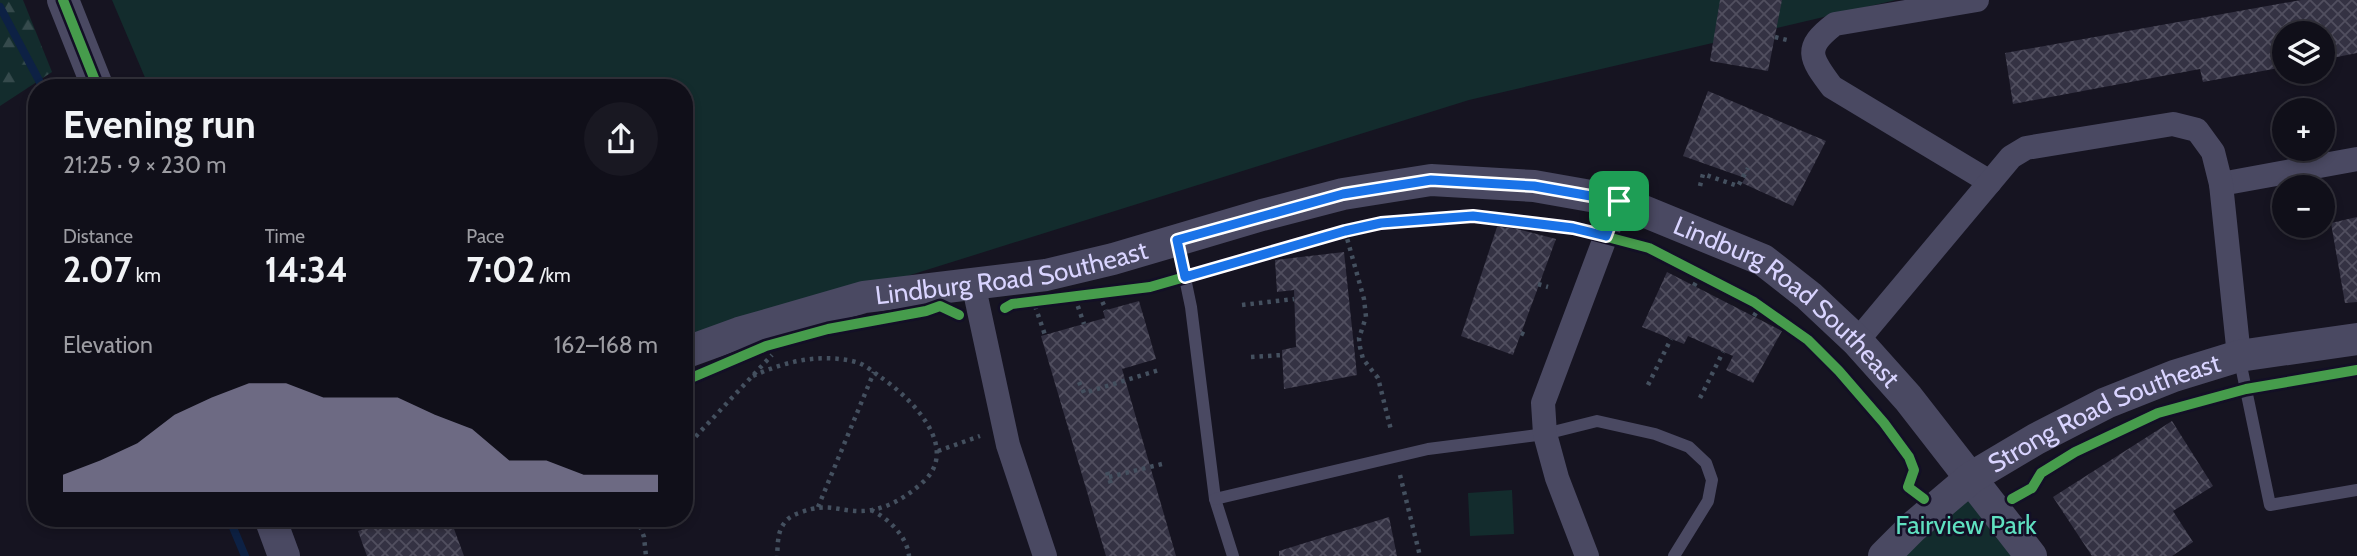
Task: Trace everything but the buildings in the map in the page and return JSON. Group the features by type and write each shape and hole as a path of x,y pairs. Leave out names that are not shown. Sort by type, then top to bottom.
{"street":[{"path":"63,0 95,79"},
{"path":"1976,0 1835,24 1817,38 1812,51 1817,67 1832,87 1990,182"},
{"path":"1857,341 2011,157 2026,148 2173,124 2197,130 2213,152 2221,184 2239,356"},
{"path":"2221,184 2357,159"},
{"name":"Lindburg Road Southeast","path":"693,350 739,333 863,297 1046,275 1343,194 1431,180 1534,186 1619,201 1763,260 1810,296 1857,341 1908,398 1972,477 2031,556"},
{"path":"1587,556 1557,478 1545,434 1543,403 1619,201"},
{"path":"973,283 1004,427 1045,556"},
{"name":"Strong Road Southeast","path":"1884,556 1913,527 1972,477 2036,439 2106,403 2174,376 2239,356 2357,339"},
{"path":"273,527 284,556"}],"lane":[{"path":"1177,240 1191,307 1215,499 1233,556"},
{"path":"2239,356 2270,505 2357,489"},
{"path":"1215,499 1428,449 1545,434 1597,421 1656,434 1689,447 1706,463 1712,480 1707,501 1674,556"}],"path":[{"path":"1775,37 1787,40"},
{"path":"1700,186 1703,174 1738,186 1748,168"},
{"path":"1333,234 1351,230 1366,317 1359,338 1360,347 1363,359 1378,379 1391,430"},
{"path":"1694,286 1695,272 1711,280"},
{"path":"1538,284 1548,287"},
{"path":"1061,299 1112,292"},
{"path":"1099,294 1106,310"},
{"path":"1075,297 1084,324"},
{"path":"1242,305 1294,299"},
{"path":"1045,335 1028,303 1047,300"},
{"path":"1754,316 1761,306"},
{"path":"1521,333 1527,336"},
{"path":"1648,385 1671,339"},
{"path":"693,439 753,376 772,347"},
{"path":"1700,398 1723,352"},
{"path":"1251,357 1282,355"},
{"path":"753,376 777,365 827,356 860,363 909,399 922,415 938,451 936,466 926,480 910,494 888,506 850,511 828,506 793,515 784,522 780,531 777,556"},
{"path":"1079,382 1084,393 1159,370"},
{"path":"818,507 874,372"},
{"path":"938,451 1004,427"},
{"path":"1111,484 1108,475 1162,464"},
{"path":"1398,467 1420,556"},
{"path":"870,510 884,518 902,536 909,556"},
{"path":"640,527 646,556"}],"green space":[{"path":"0,0 23,0 52,72 41,79 28,79 28,88 0,106"},
{"path":"112,0 1896,0 1469,100 693,343 693,79 146,79"},
{"name":"Fairview Park","path":"1972,477 2031,556 1884,556"},
{"path":"1512,490 1514,534 1470,536 1468,493"}],"waterway":[{"path":"0,7 38,79"},
{"path":"233,527 245,556"}],"cycle path":[{"path":"63,0 94,79"},
{"path":"1005,308 1012,304 1150,287 1381,223 1473,216 1573,228 1649,248 1754,302 1808,340 1884,423 1909,457 1914,470 1908,487 1924,499"},
{"path":"693,377 766,346 828,329 940,306 959,315"},
{"path":"2012,499 2032,488 2041,473 2075,452 2158,413 2246,389 2357,370"}],"route":[{"path":"1431,180 1534,186 1619,201 1606,236 1573,228 1473,216 1381,223 1185,277 1177,240 1343,194 1431,180"}]}
